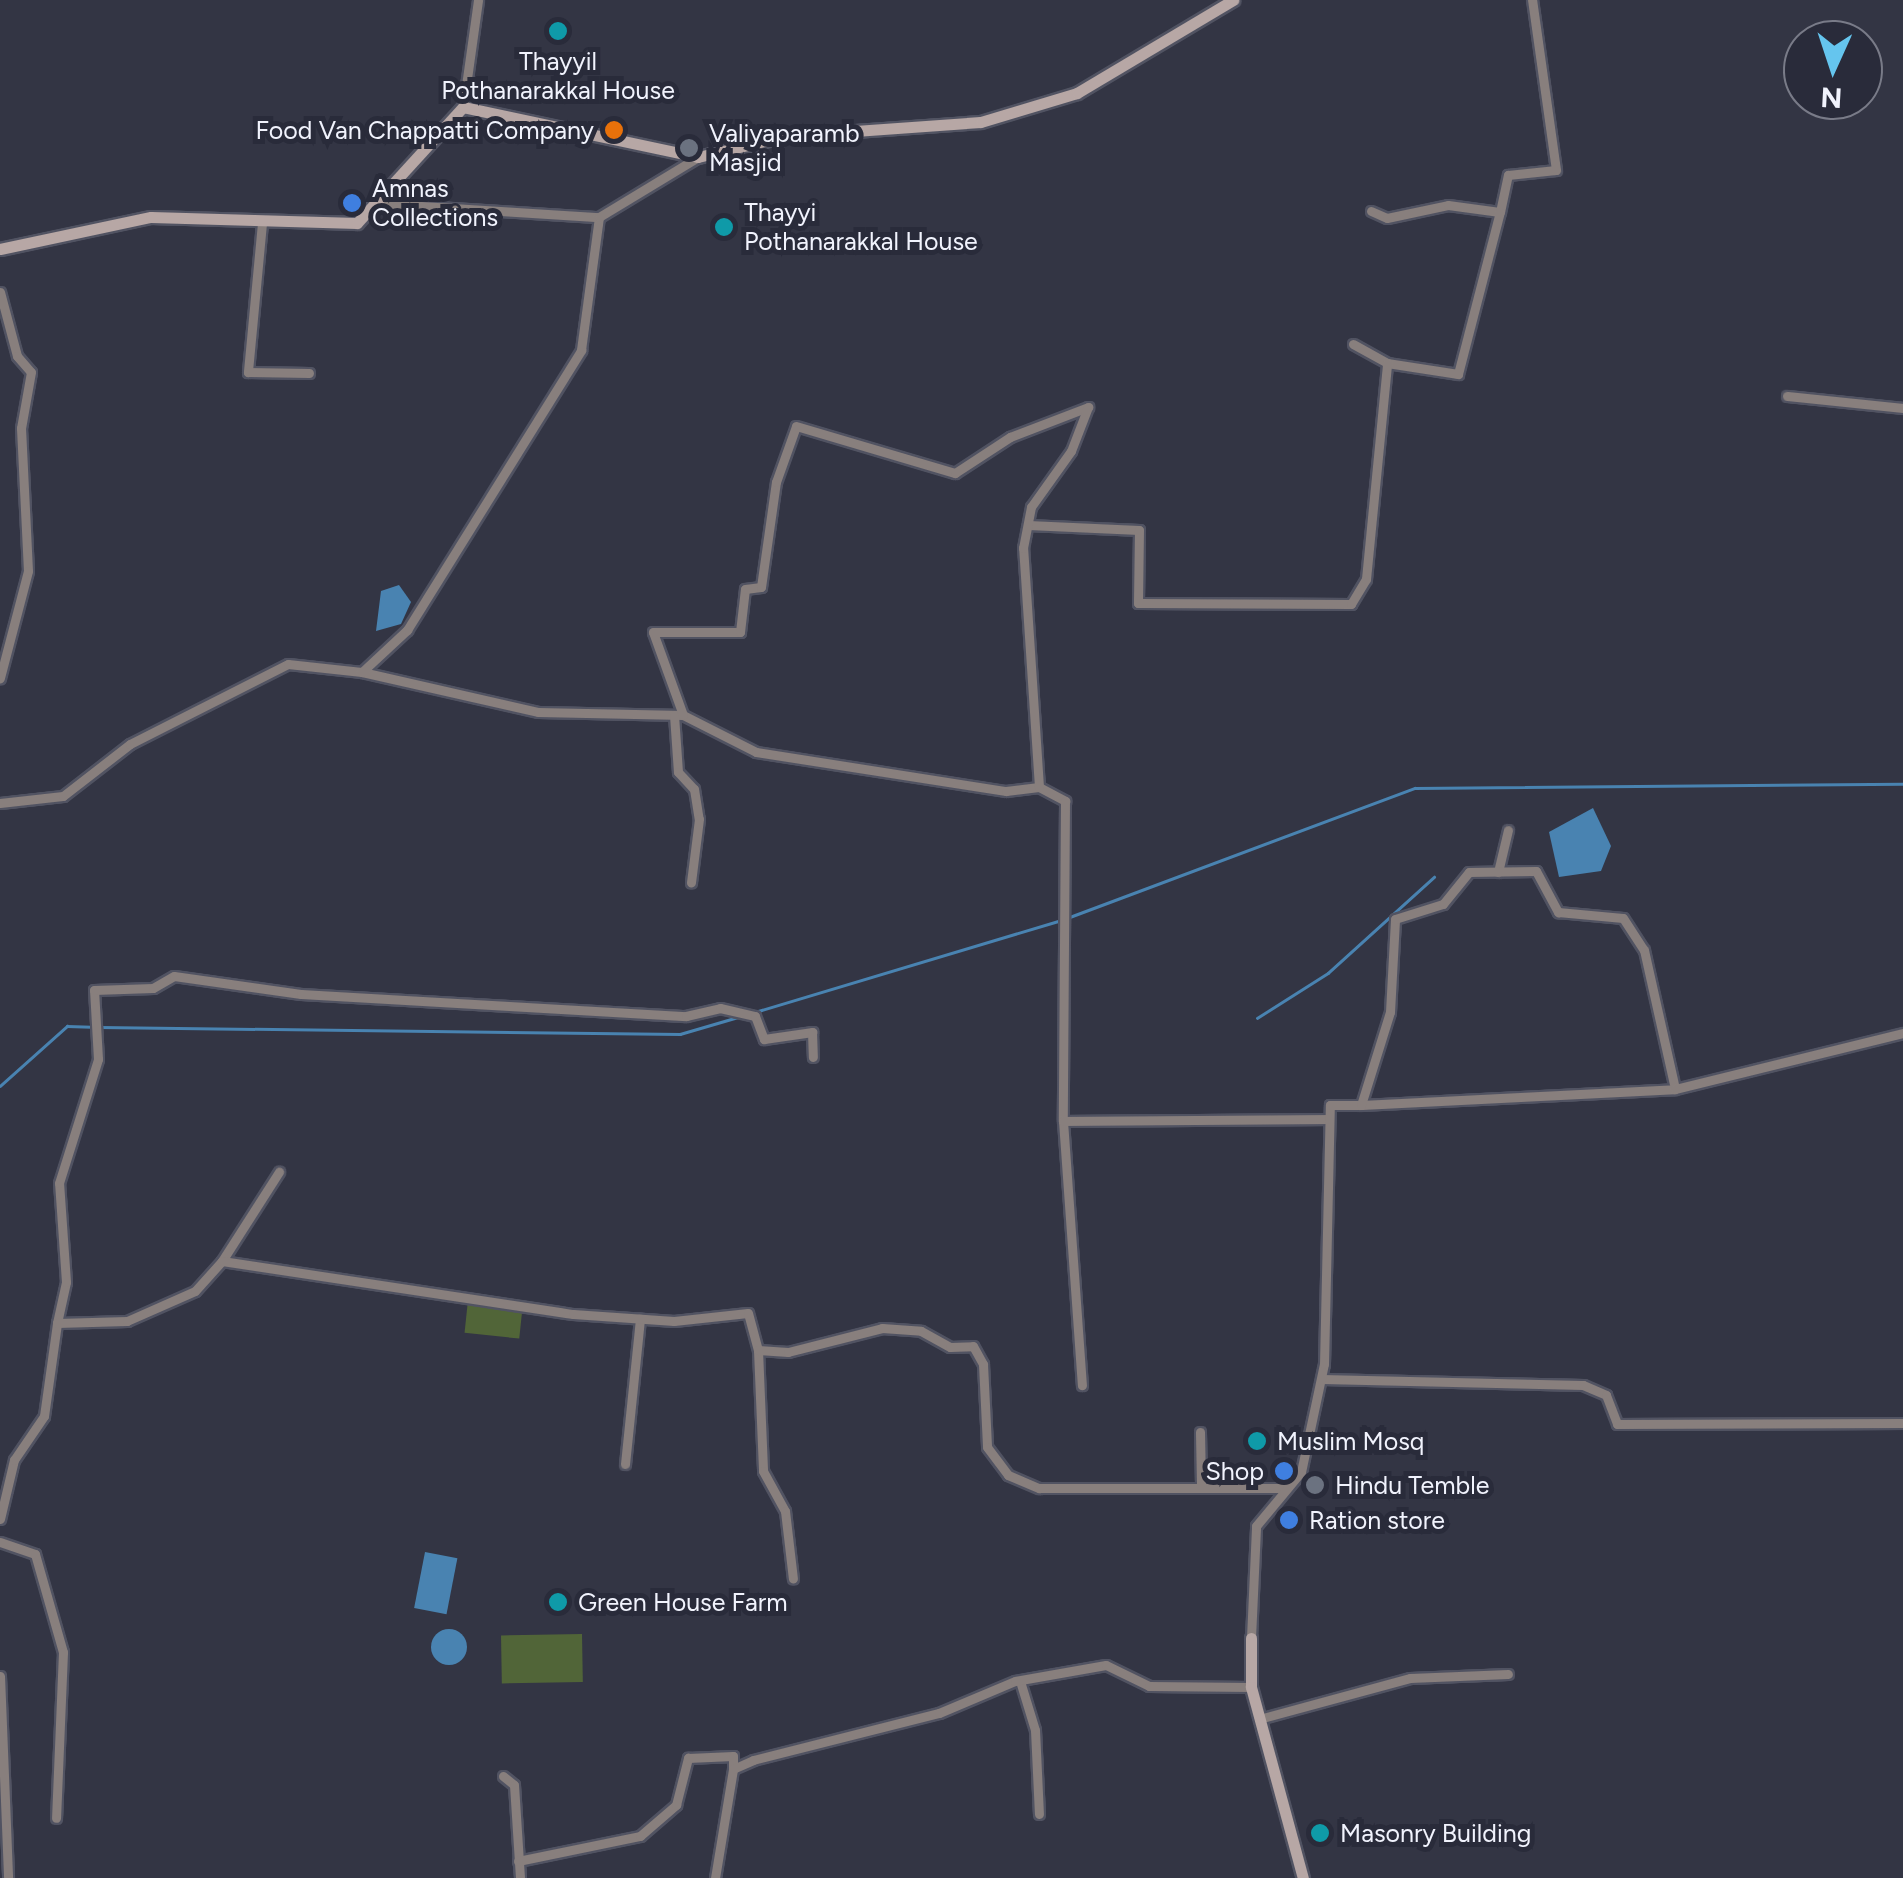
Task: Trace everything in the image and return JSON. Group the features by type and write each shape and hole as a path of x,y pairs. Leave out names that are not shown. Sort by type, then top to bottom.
{"main road":[{"path":"0,249 151,217 348,225 374,203 464,107 698,158 785,136 1022,112 1077,93 1233,0"},
{"path":"1251,1638 1251,1686 1303,1878"}],"street":[{"path":"464,107 478,0"},
{"path":"1353,344 1387,363 1458,374 1508,175 1556,170 1532,0"},
{"path":"374,203 599,217 698,158"},
{"path":"1371,211 1387,218 1400,208 1448,204 1500,212"},
{"path":"362,672 407,630 582,350 599,217"},
{"path":"262,223 248,372 309,372"},
{"path":"0,292 17,356 31,372 21,428 28,571 0,678"},
{"path":"1028,525 1139,530 1138,603 1351,604 1366,579 1387,363"},
{"path":"1786,396 1903,408"},
{"path":"691,882 699,819 694,789 678,772 679,715 653,632 740,632 745,588 761,588 776,482 796,426 956,473 1010,438 1088,407 1028,525 1038,786"},
{"path":"0,802 63,796 130,744 270,670 362,672 538,712 679,715 756,752 1006,790 1038,786 1066,800 1062,1121 1082,1385"},
{"path":"1498,872 1508,830"},
{"path":"1361,1105 1390,1012 1394,918 1443,904 1469,872 1536,871 1558,912 1623,918 1644,950 1675,1089"},
{"path":"0,1519 14,1460 44,1416 42,1379 66,1282 60,1183 98,1059 94,990 153,988 174,976 320,995 686,1016 720,1008 755,1016 764,1039 812,1032 813,1056"},
{"path":"1251,1638 1256,1526 1301,1472 1322,1379 1334,1225 1330,1105 1675,1089 1903,1033"},
{"path":"1062,1121 1330,1119"},
{"path":"57,1322 127,1321 195,1292 222,1261 279,1172"},
{"path":"222,1261 286,1277 640,1319 748,1313 758,1350 763,1471 784,1510 793,1579"},
{"path":"625,1464 640,1319"},
{"path":"758,1350 788,1352 882,1328 973,1346 983,1364 987,1447 1008,1475 1040,1488 1201,1484 1284,1488"},
{"path":"1322,1379 1584,1385 1606,1395 1617,1424 1903,1423"},
{"path":"1200,1432 1201,1484"},
{"path":"0,1542 35,1554 62,1652 56,1818"},
{"path":"732,1769 1020,1681 1106,1665 1149,1686 1251,1686"},
{"path":"1260,1720 1410,1678 1508,1674"},
{"path":"0,1676 1,1853 8,1878"},
{"path":"1020,1681 1035,1730 1039,1814"},
{"path":"518,1861 640,1836 676,1805 688,1758 733,1756 715,1878"},
{"path":"503,1776 514,1785 520,1878"}],"green space":[{"path":"468,1300 523,1306 519,1339 465,1333"},
{"path":"582,1634 583,1682 502,1683 501,1635"}],"water":[{"path":"399,585 411,602 401,624 376,631 381,591"},
{"path":"1593,808 1611,846 1601,871 1559,877 1549,832"},
{"path":"425,1552 457,1558 447,1614 414,1608"},
{"path":"449,1629 462,1634 467,1647 462,1660 449,1665 436,1660 431,1647 436,1634"}],"waterway":[{"path":"1067,918 1415,788 1903,784"},
{"path":"1257,1018 1328,973 1434,877"},
{"path":"755,1012 1059,921"},
{"path":"99,1027 680,1034 738,1017"},
{"path":"0,1086 67,1026 91,1027"}],"place":[{"name":"Thayyil Pothanarakkal House","path":"558,31"},
{"name":"Food Van Chappatti Company","path":"614,130"},
{"name":"Valiyaparamb Masjid","path":"689,148"},
{"name":"Amnas Collections","path":"352,203"},
{"name":"Thayyi Pothanarakkal House","path":"724,227"},
{"name":"Muslim Mosq","path":"1257,1441"},
{"name":"Shop","path":"1284,1471"},
{"name":"Hindu Temble","path":"1315,1485"},
{"name":"Ration store","path":"1289,1520"},
{"name":"Green House Farm","path":"558,1602"},
{"name":"Masonry Building","path":"1320,1833"}]}
